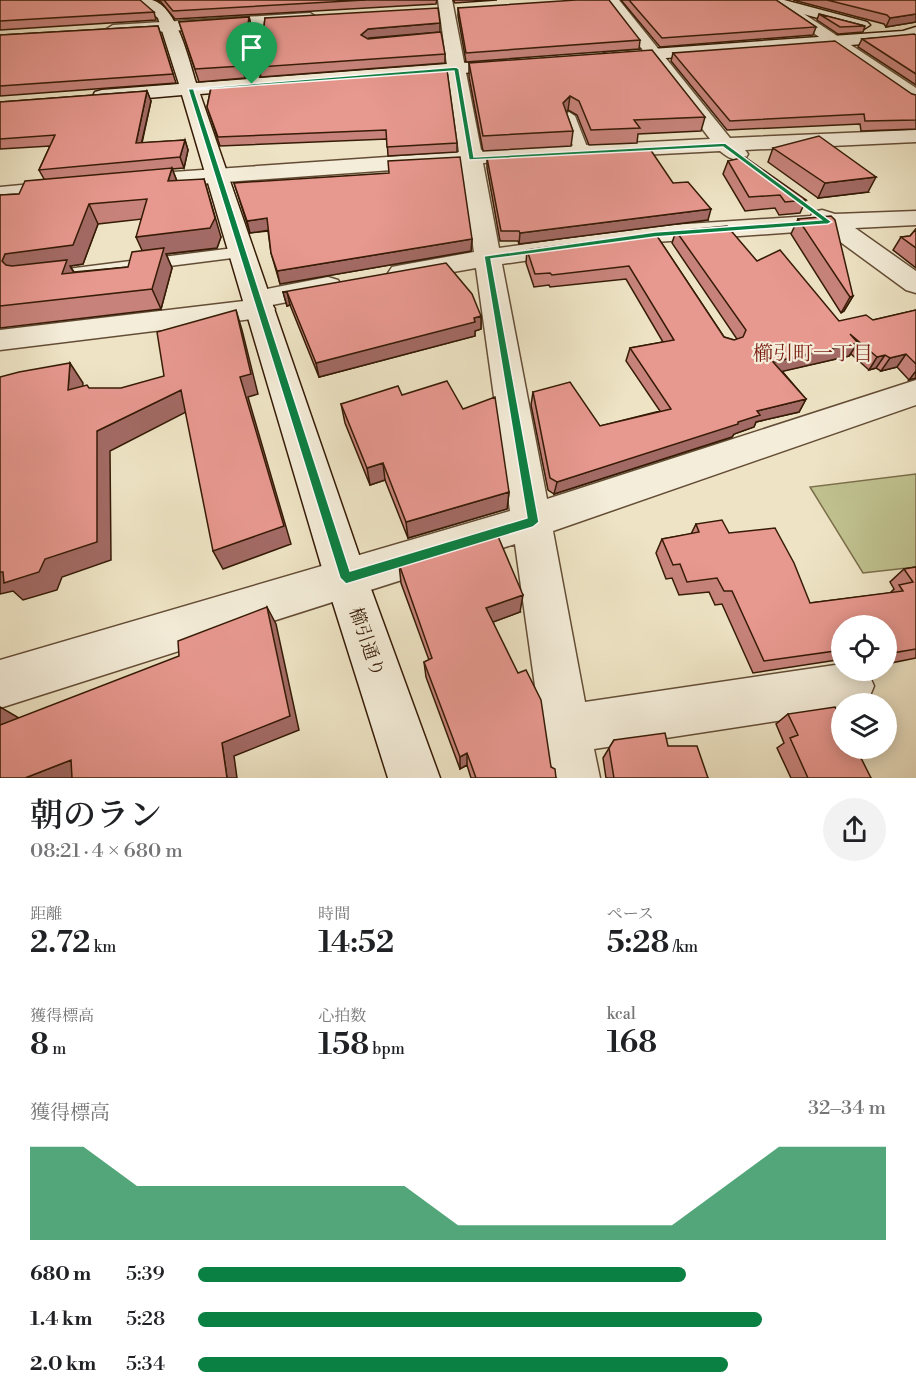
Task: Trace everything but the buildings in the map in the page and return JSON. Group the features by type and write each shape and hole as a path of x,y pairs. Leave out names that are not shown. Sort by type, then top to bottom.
{"street":[{"name":"櫛引通り","path":"144,0 164,16 191,89 216,174 346,578 414,778"},
{"path":"593,1 604,0"},
{"path":"612,0 725,145 753,166"},
{"path":"775,2 913,36"},
{"path":"775,2 916,97"},
{"path":"252,7 260,22"},
{"path":"102,31 330,17"},
{"path":"446,17 533,522 574,778"},
{"path":"597,58 913,36"},
{"path":"83,97 527,63"},
{"path":"114,183 216,174 582,152 916,136"},
{"path":"0,194 80,187"},
{"path":"800,201 916,284"},
{"path":"383,276 487,258 661,244 828,222 916,218"},
{"path":"0,340 259,304 349,282"},
{"path":"0,684 533,522 916,392"},
{"path":"567,729 850,686"}],"lane":[{"path":"252,84 260,22"},
{"path":"569,116 582,152"},
{"path":"48,276 242,252"}],"green space":[{"path":"916,474 916,567 863,573 810,487"}],"district":[{"name":"櫛引町一丁目","path":"813,353"}],"route":[{"path":"456,69 471,159 725,145 828,222 655,234 487,258 533,522 346,578 216,174 191,89 252,84 456,69"}]}
